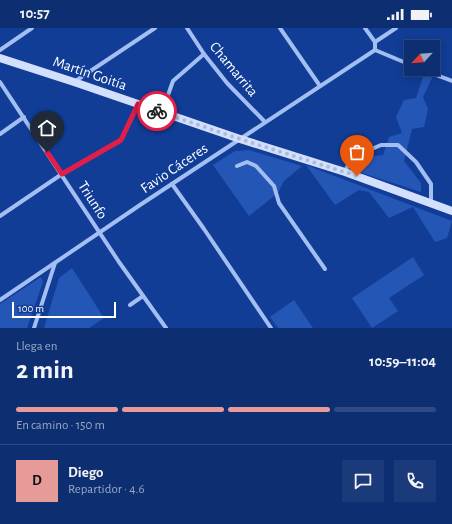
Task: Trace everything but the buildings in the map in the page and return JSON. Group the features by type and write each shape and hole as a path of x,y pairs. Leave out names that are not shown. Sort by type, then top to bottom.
{"street":[{"path":"0,50 32,28"},
{"path":"74,82 155,28"},
{"name":"Chamarrita","path":"187,28 204,54 227,83 265,122"},
{"path":"280,28 320,86"},
{"path":"365,28 375,42 375,50 404,62"},
{"path":"375,42 396,28"},
{"name":"Favio Cáceres","path":"0,300 375,50"},
{"path":"162,112 173,81 204,54"},
{"name":"Martín Goitía","path":"0,58 240,139 345,172 452,211"},
{"path":"439,76 452,81"},
{"name":"Triunfo","path":"0,82 166,328"},
{"path":"0,216 62,174 121,140 138,104"},
{"path":"0,134 24,117"},
{"path":"345,172 352,158 381,146 398,145 416,162 431,184 431,204"},
{"path":"237,166 247,162 256,166 274,186 279,203 325,269"},
{"path":"172,184 208,234 271,328"},
{"path":"34,328 55,263"},
{"path":"130,305 143,296"}],"shaded area":[{"path":"423,76 433,76 423,97 428,109 424,127 412,129 404,161 421,183 421,192 356,171 362,157 383,155 389,137 402,133 396,117 404,100 416,98"},
{"path":"249,150 302,166 284,181 278,193 249,216 213,165 235,151"},
{"path":"306,165 452,221 447,238 435,242 413,207 389,218 369,192 359,190 335,205"},
{"path":"413,257 424,275 389,298 398,311 372,328 352,298"},
{"path":"72,268 104,318 89,328 44,328 59,278"},
{"path":"41,277 43,282 27,328 0,328 0,304"},
{"path":"294,300 313,328 278,328 270,317"}],"way so far":[{"path":"157,111 357,176"}],"route":[{"path":"47,152 62,174 121,140 138,104 157,111"}]}
